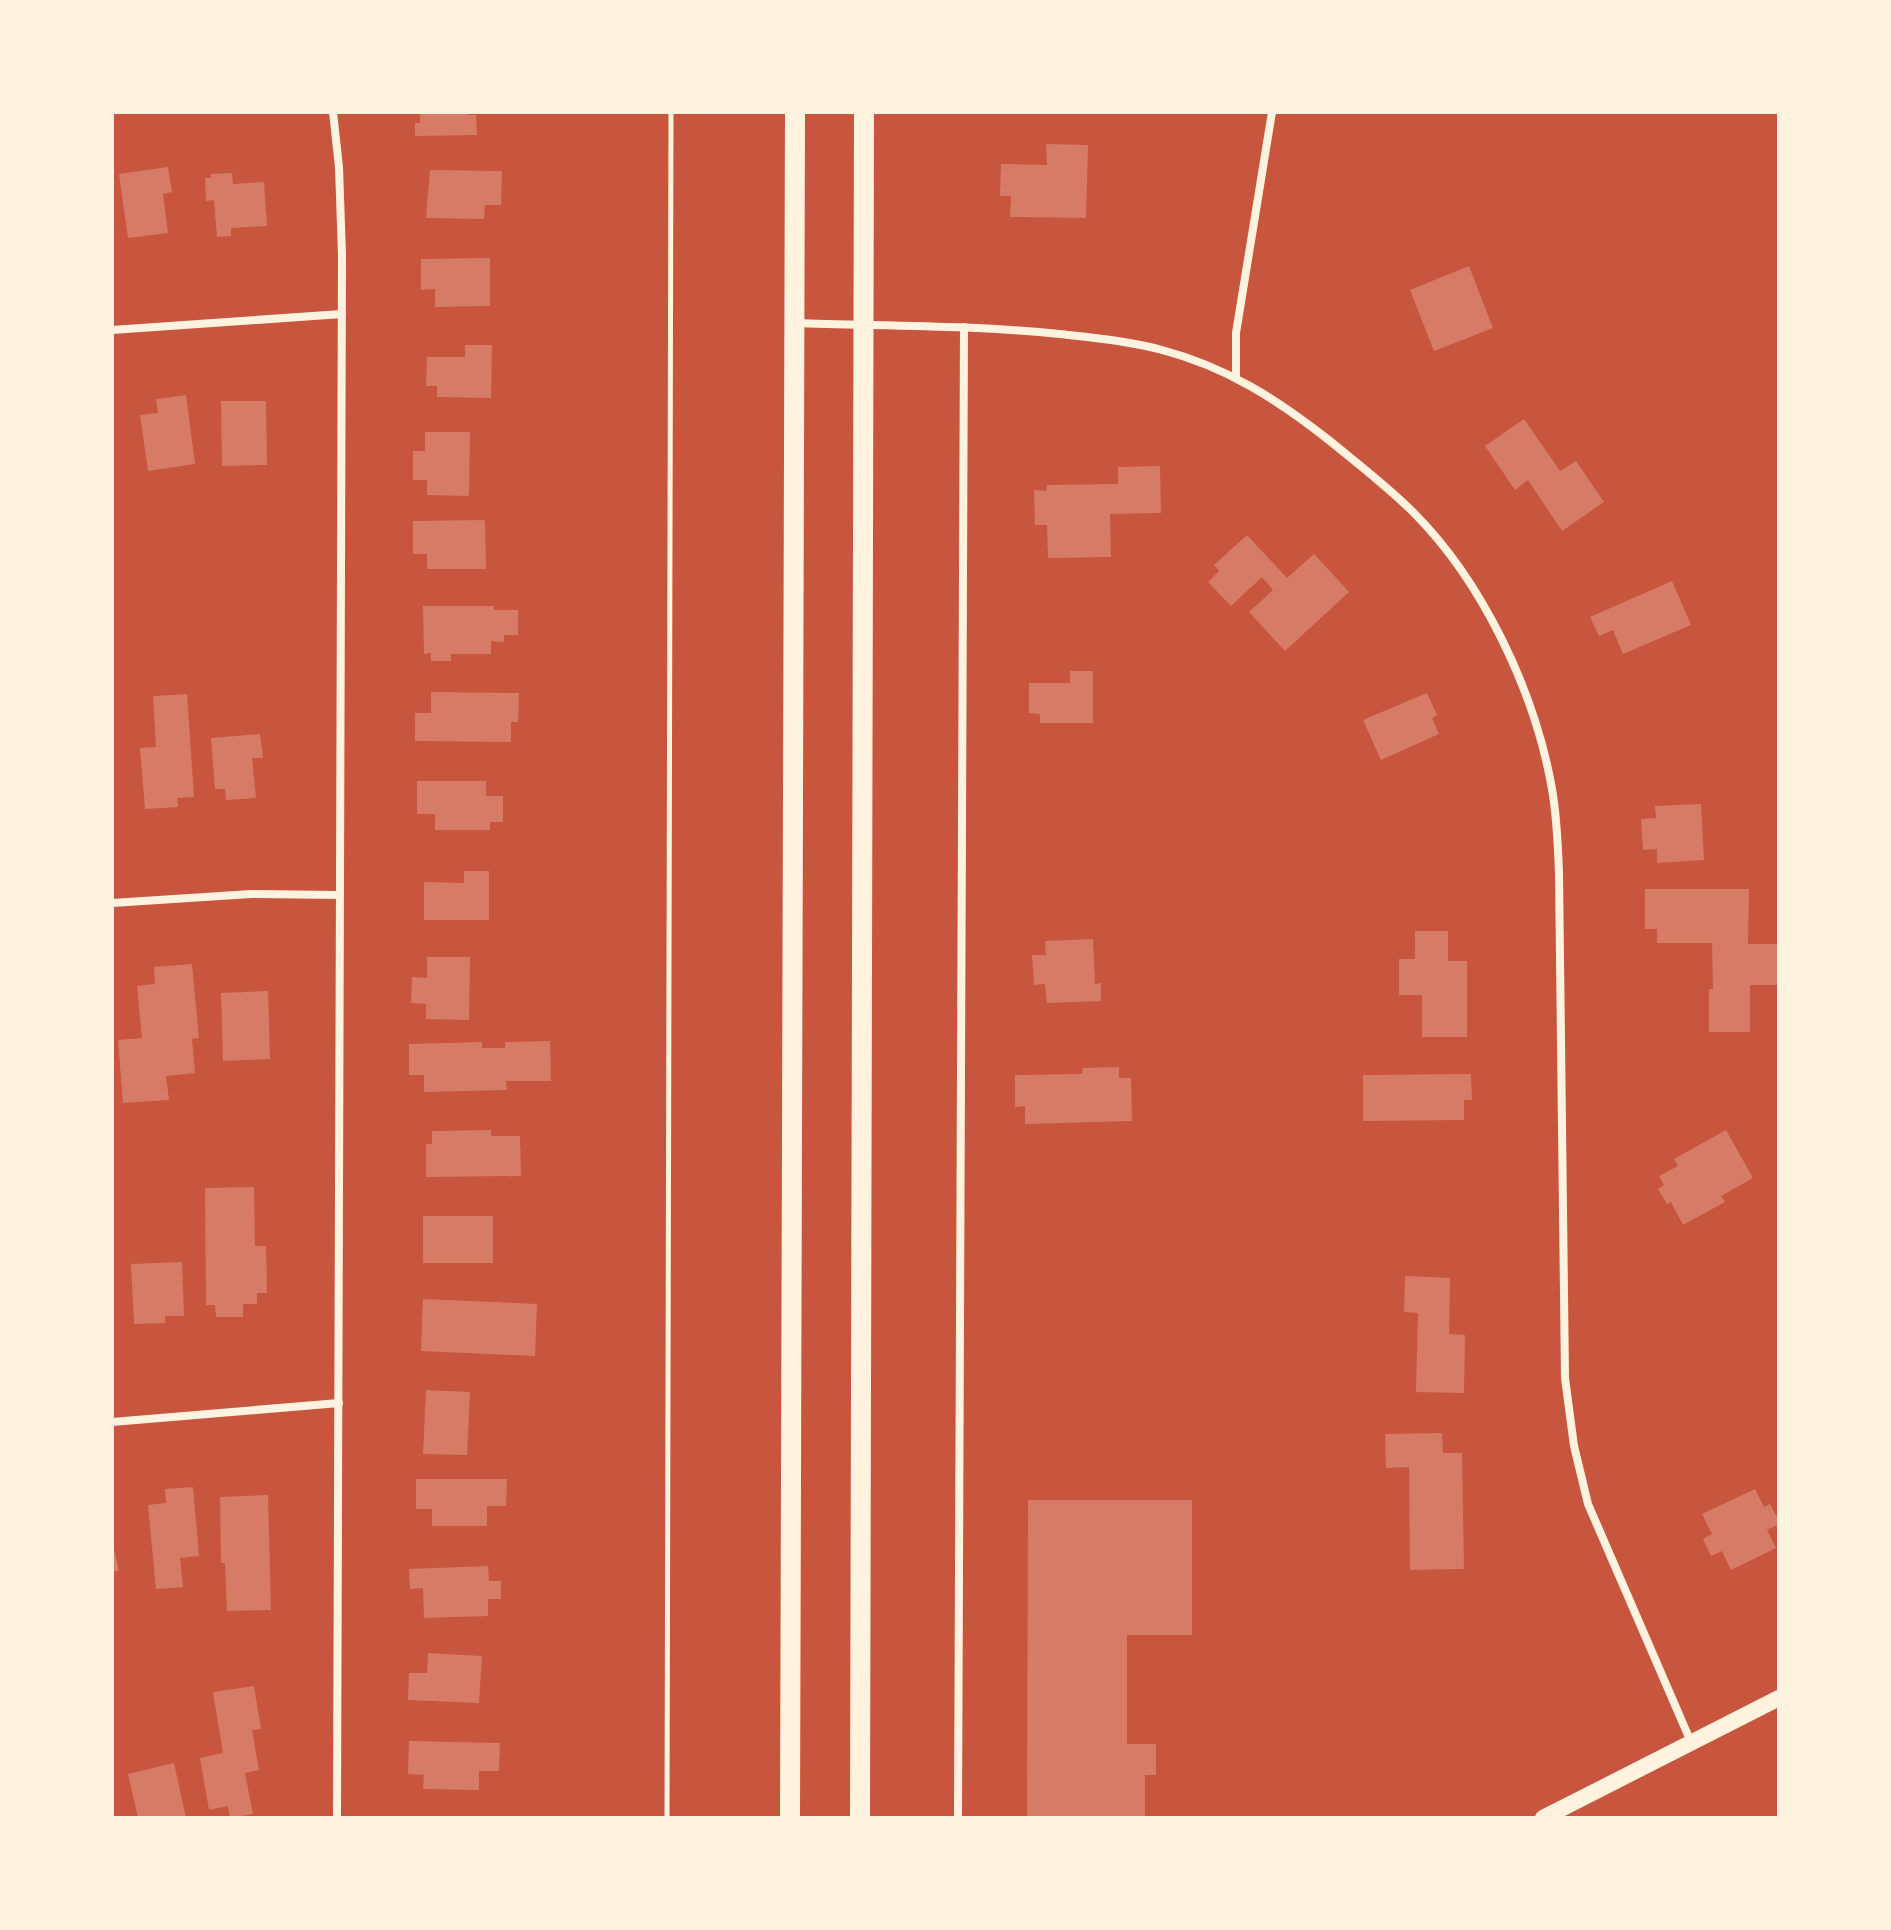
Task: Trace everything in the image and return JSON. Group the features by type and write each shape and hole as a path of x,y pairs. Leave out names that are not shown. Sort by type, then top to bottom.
{"main road":[{"path":"790,1818 795,112"},
{"path":"860,1818 864,112"},
{"path":"1543,1818 1779,1698"}],"street":[{"path":"333,112 339,167 342,314 337,1818"},
{"path":"1236,376 1236,333 1272,112"},
{"path":"112,330 342,314"},
{"path":"795,323 1016,330 1145,346 1236,376 1302,420 1413,512 1467,582 1520,680 1536,721 1553,790 1557,833 1564,1348 1572,1433 1588,1504 1691,1742"},
{"path":"958,1818 964,327"},
{"path":"112,903 251,894 340,895"},
{"path":"112,1422 339,1403"}],"path":[{"path":"667,1818 671,112"}],"building":[{"path":"420,112 468,112 468,115 476,115 477,135 415,136 415,123 420,123"},
{"path":"1046,144 1088,145 1086,218 1010,217 1011,196 1000,196 1001,164 1047,165"},
{"path":"168,167 172,192 163,194 168,233 128,238 119,174"},
{"path":"430,170 502,171 501,205 485,205 484,219 426,218"},
{"path":"232,173 233,184 264,182 267,226 231,228 231,236 217,237 214,200 206,201 205,178 211,178 211,174"},
{"path":"490,258 490,306 435,307 435,289 421,290 421,259"},
{"path":"1469,266 1493,328 1434,351 1410,290"},
{"path":"465,345 492,345 491,398 437,397 437,386 426,386 427,357 465,357"},
{"path":"186,395 195,464 148,471 140,415 158,413 156,399"},
{"path":"221,401 266,401 267,465 222,466"},
{"path":"1524,419 1560,471 1576,461 1604,502 1562,531 1528,480 1515,490 1485,446"},
{"path":"425,432 470,432 469,496 427,495 427,480 413,480 413,451 425,451"},
{"path":"1160,466 1161,513 1110,514 1111,557 1048,558 1047,525 1035,525 1034,490 1046,491 1047,485 1118,484 1118,467"},
{"path":"485,520 486,569 427,569 427,554 413,554 413,521"},
{"path":"1247,535 1287,578 1314,554 1349,592 1285,651 1249,612 1273,590 1262,577 1231,606 1208,582 1219,571 1214,565"},
{"path":"1672,581 1691,625 1623,654 1613,630 1599,636 1590,617"},
{"path":"423,606 494,606 494,610 518,610 518,635 504,635 504,642 491,641 491,654 451,654 451,661 431,661 431,653 424,654"},
{"path":"1070,671 1093,671 1093,723 1040,723 1040,714 1029,713 1029,683 1070,683"},
{"path":"431,692 519,693 518,722 511,722 511,742 415,741 415,713 431,713"},
{"path":"1427,693 1437,715 1432,718 1439,734 1381,760 1363,720"},
{"path":"187,694 194,797 177,798 178,807 145,809 140,748 156,747 153,696"},
{"path":"260,734 263,758 252,758 256,798 226,800 225,789 215,789 211,738"},
{"path":"417,781 486,781 486,796 503,796 503,822 490,822 490,830 435,830 435,814 417,814"},
{"path":"1701,804 1704,860 1657,863 1657,849 1643,850 1641,819 1656,818 1655,806"},
{"path":"464,871 489,871 489,920 424,920 424,882 464,883"},
{"path":"1645,889 1749,889 1748,944 1779,944 1779,985 1750,985 1750,1032 1709,1032 1709,989 1713,989 1712,943 1657,943 1657,929 1645,929"},
{"path":"1415,931 1448,931 1448,961 1467,961 1467,1037 1422,1037 1422,995 1399,995 1399,959 1415,959"},
{"path":"1093,939 1095,984 1101,983 1101,1001 1047,1003 1045,984 1034,985 1032,955 1046,955 1045,941"},
{"path":"427,957 470,957 469,1020 426,1019 426,1004 411,1003 412,977 427,978"},
{"path":"192,964 199,1038 192,1039 195,1073 166,1076 169,1100 123,1103 118,1040 142,1038 137,986 155,984 154,967"},
{"path":"268,991 270,1059 223,1061 221,993"},
{"path":"550,1041 551,1081 506,1081 507,1090 424,1092 424,1075 409,1075 409,1044 482,1042 482,1048 505,1048 505,1042"},
{"path":"1119,1067 1119,1078 1131,1078 1132,1121 1025,1124 1025,1106 1015,1107 1015,1075 1082,1074 1083,1068"},
{"path":"1471,1074 1472,1100 1464,1100 1464,1120 1363,1121 1363,1075"},
{"path":"491,1130 491,1136 520,1136 521,1176 426,1177 426,1144 432,1144 432,1131"},
{"path":"1726,1130 1753,1178 1721,1196 1725,1202 1683,1225 1671,1202 1667,1204 1658,1189 1664,1185 1659,1176 1678,1166 1674,1159"},
{"path":"254,1187 255,1246 266,1246 267,1293 257,1293 257,1304 243,1304 243,1317 216,1317 215,1305 206,1305 205,1188"},
{"path":"423,1216 493,1216 493,1263 423,1263"},
{"path":"182,1262 184,1316 165,1316 165,1323 134,1324 131,1264"},
{"path":"1405,1276 1450,1278 1449,1334 1465,1335 1464,1393 1416,1392 1418,1313 1404,1312"},
{"path":"423,1299 537,1304 535,1356 421,1351"},
{"path":"426,1390 470,1392 467,1455 423,1454"},
{"path":"1442,1433 1443,1453 1462,1453 1464,1569 1410,1570 1409,1467 1386,1468 1385,1434"},
{"path":"416,1479 507,1479 506,1506 487,1506 487,1526 432,1526 432,1509 416,1509"},
{"path":"193,1487 199,1556 180,1558 183,1587 156,1589 148,1505 166,1503 165,1489"},
{"path":"1755,1489 1764,1507 1770,1504 1779,1521 1767,1530 1776,1548 1731,1570 1722,1551 1711,1556 1703,1539 1712,1534 1702,1514"},
{"path":"268,1495 271,1610 227,1611 225,1563 221,1563 220,1497"},
{"path":"1028,1500 1192,1500 1192,1635 1127,1635 1127,1744 1156,1744 1156,1775 1145,1775 1145,1818 1027,1818"},
{"path":"112,1541 119,1571 112,1572"},
{"path":"488,1566 489,1581 501,1581 501,1599 488,1599 488,1616 424,1618 423,1588 410,1589 409,1569"},
{"path":"428,1653 482,1656 479,1703 408,1700 409,1673 427,1673"},
{"path":"254,1686 261,1729 252,1730 259,1770 245,1773 253,1814 230,1818 228,1806 209,1810 200,1758 223,1753 213,1692"},
{"path":"409,1741 500,1743 499,1771 479,1771 479,1790 423,1789 424,1775 408,1774"},
{"path":"174,1763 186,1818 138,1818 128,1774"}]}
